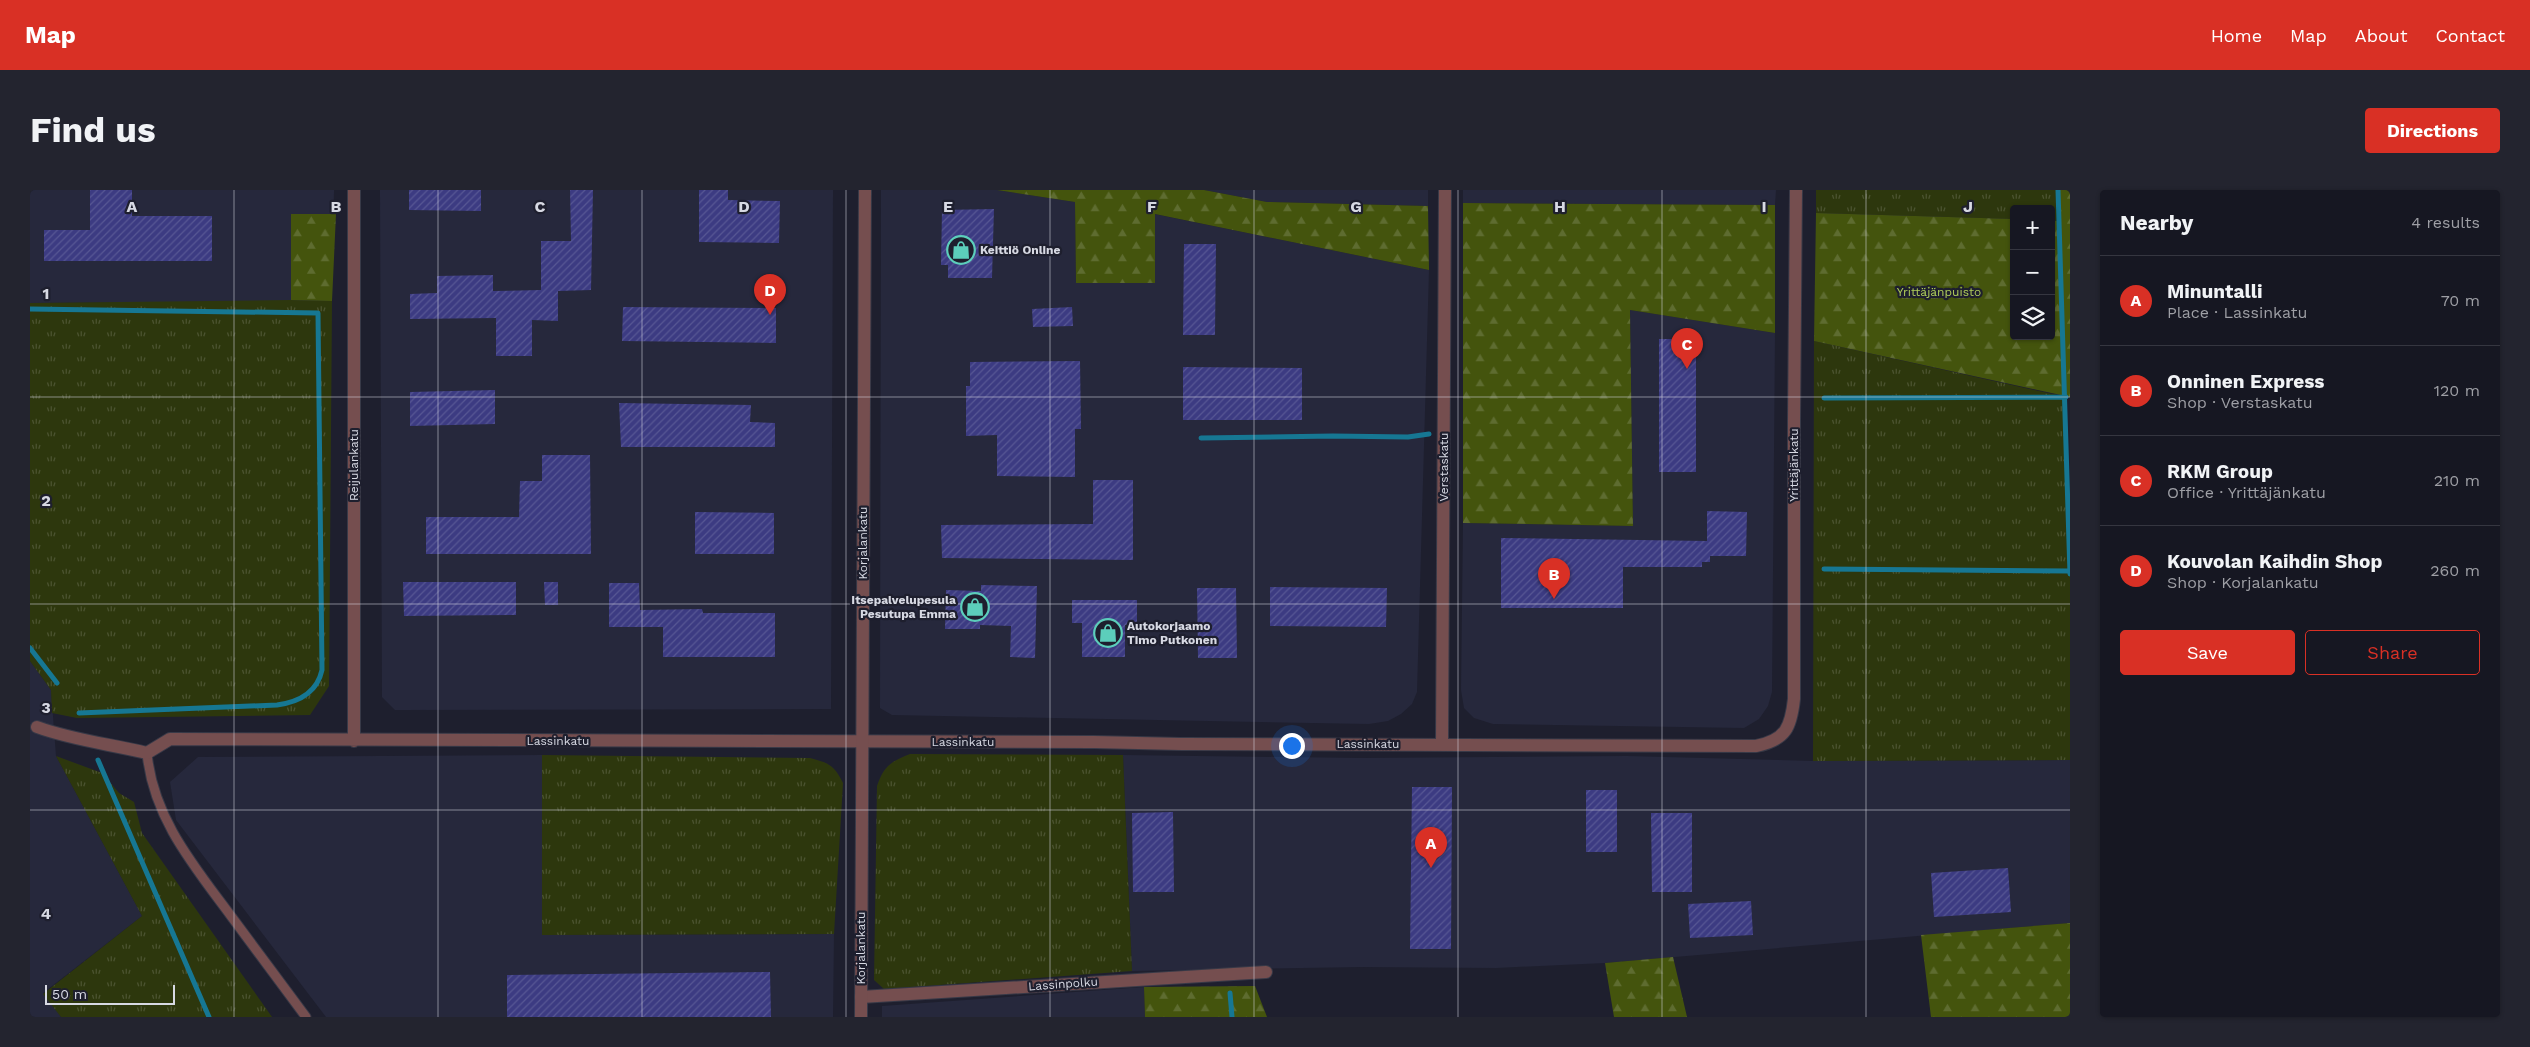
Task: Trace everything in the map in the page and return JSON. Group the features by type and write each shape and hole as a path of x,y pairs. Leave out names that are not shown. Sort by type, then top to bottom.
{"street":[{"name":"Reijulankatu","path":"354,190 354,741"},
{"name":"Korjalankatu","path":"861,1017 865,190"},
{"name":"Verstaskatu","path":"1442,744 1445,190"},
{"name":"Yrittäjänkatu","path":"1781,737 1792,716 1794,699 1796,190"},
{"path":"37,726 65,737 104,742 147,754"},
{"name":"Lassinkatu","path":"147,754 170,739 1756,746 1768,744 1781,737"},
{"name":"Lassinpolku","path":"861,997 1266,972"}],"lane":[{"path":"147,754 149,776 171,831 188,858 306,1017"}],"shaded area":[{"path":"30,190 334,190 332,301 30,303"},
{"path":"380,190 833,190 831,709 395,710 382,697"},
{"path":"881,190 997,190 1075,202 1076,283 1154,214 1429,270 1417,692 1412,704 1401,714 1388,721 1369,724 892,715 880,708"},
{"path":"1204,190 1428,190 1428,206 1267,202"},
{"path":"1463,190 1776,190 1775,205 1463,203"},
{"path":"1630,310 1775,333 1772,692 1768,706 1759,719 1744,728 1493,724 1474,718 1464,708 1461,690 1463,523 1633,526"},
{"path":"30,661 51,690 56,756 142,916 43,993 61,1017 30,1017"},
{"path":"542,755 542,935 834,934 833,1017 326,1017 176,820 170,782 198,757"},
{"path":"1123,755 1361,758 1627,756 1813,761 2070,760 2070,923 1605,963 1496,968 1362,967 1132,971"},
{"path":"1144,987 1145,1017 882,1017 882,1006"}],"green space":[{"path":"997,190 1204,190 1267,202 1428,206 1429,270 1155,214 1155,283 1076,283 1075,202"},
{"path":"1816,190 2058,190 2059,221 2055,221 2055,205 2010,205 2010,219 1816,213"},
{"name":"Yrittäjänpuisto","path":"2058,190 2070,190 2070,397 1814,341 1816,213 2010,219 2010,340 2055,340 2055,221 2059,221"},
{"path":"1463,203 1775,205 1775,333 1630,310 1633,526 1463,523"},
{"path":"291,214 336,214 332,301 291,300"},
{"path":"332,301 329,686 310,715 77,718 52,713 51,690 30,661 30,303"},
{"path":"1814,341 2066,397 2070,552 2070,760 1813,761"},
{"path":"910,754 1123,755 1132,971 884,989 874,980 877,786 885,769 897,760"},
{"path":"542,755 810,758 822,761 834,768 843,783 834,934 542,935"},
{"path":"56,756 102,773 119,793 134,802 142,833 272,1017 61,1017 43,994 142,916"},
{"path":"2070,923 2070,1017 1931,1017 1921,935"},
{"path":"1673,957 1687,1017 1614,1017 1605,963"},
{"path":"1255,986 1267,1017 1145,1017 1144,987"}],"building":[{"path":"90,190 132,190 132,216 212,216 212,261 44,261 44,230 90,230"},
{"path":"409,190 481,190 481,211 409,210"},
{"path":"570,190 593,190 591,290 558,291 558,321 532,320 532,356 496,356 496,318 410,319 410,294 437,293 437,276 493,275 493,291 541,290 541,241 571,241"},
{"path":"699,190 728,190 728,200 780,201 779,243 699,242"},
{"path":"994,209 992,278 948,278 948,265 941,265 942,210"},
{"path":"1184,244 1216,244 1215,335 1183,335"},
{"path":"623,307 776,308 776,343 622,341"},
{"path":"1072,307 1073,326 1033,327 1032,309"},
{"path":"1659,339 1696,339 1696,472 1659,472"},
{"path":"1080,361 1081,429 1075,429 1075,477 997,476 997,435 966,436 966,386 970,386 970,362"},
{"path":"1183,367 1302,368 1302,420 1183,420"},
{"path":"495,390 495,424 410,426 410,392"},
{"path":"619,403 751,405 750,422 775,423 775,447 621,447"},
{"path":"542,455 590,455 591,554 426,554 426,517 519,517 520,481 542,481"},
{"path":"1093,480 1133,480 1133,560 942,558 941,525 1093,524"},
{"path":"1707,511 1747,512 1746,556 1710,556 1710,562 1702,562 1702,567 1623,567 1623,608 1501,608 1501,538 1707,541"},
{"path":"695,512 774,513 774,554 695,554"},
{"path":"403,582 516,582 516,615 404,616"},
{"path":"544,582 558,582 558,605 545,605"},
{"path":"609,583 639,583 640,610 702,609 703,613 775,613 775,657 663,657 663,627 609,627"},
{"path":"981,585 1037,586 1035,658 1010,657 1011,626 980,625 980,629 945,629 946,590 981,591"},
{"path":"1270,587 1387,588 1386,627 1270,626"},
{"path":"1197,588 1236,588 1237,658 1198,658"},
{"path":"1072,600 1137,600 1137,625 1125,625 1125,657 1082,657 1082,623 1072,623"},
{"path":"1412,787 1452,787 1451,949 1410,949"},
{"path":"1586,790 1617,790 1617,852 1586,852"},
{"path":"1173,812 1174,892 1133,892 1132,813"},
{"path":"1651,813 1692,813 1692,892 1652,892"},
{"path":"2008,868 2011,912 1934,917 1931,873"},
{"path":"1751,901 1753,935 1690,938 1688,904"},
{"path":"770,972 771,1017 507,1017 507,975"}],"waterway":[{"path":"2058,190 2070,574"},
{"path":"30,309 318,313 322,670 316,685 300,699 277,705 79,713"},
{"path":"1824,398 2066,397"},
{"path":"1201,438 1408,437 1429,434"},
{"path":"1824,569 2070,571"},
{"path":"30,648 57,683"},
{"path":"98,760 209,1017"},
{"path":"1230,993 1232,1017"}],"place":[{"name":"Keittiö Online","path":"961,250"},
{"name":"Kouvolan Kaihdin Shop","path":"770,315"},
{"name":"RKM Group","path":"1687,369"},
{"name":"Onninen Express","path":"1554,599"},
{"name":"Itsepalvelupesula Pesutupa Emma","path":"975,607"},
{"name":"Autokorjaamo Timo Putkonen","path":"1108,633"},
{"name":"Minuntalli","path":"1431,868"}]}
